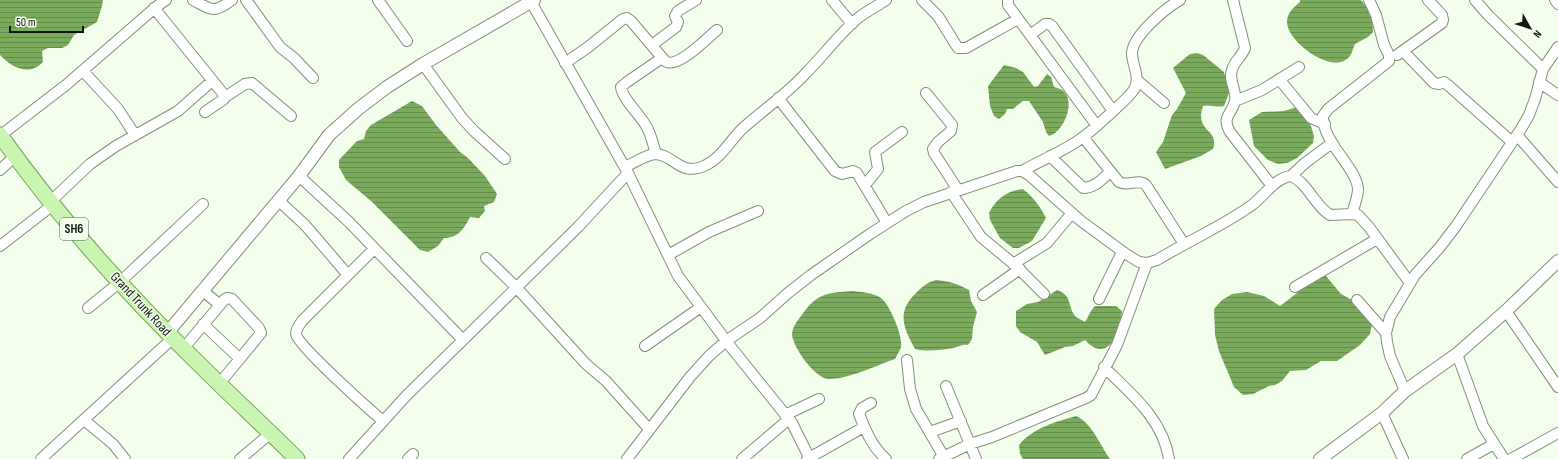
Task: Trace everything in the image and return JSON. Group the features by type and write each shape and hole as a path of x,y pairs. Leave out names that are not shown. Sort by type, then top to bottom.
{"main road":[{"name":"Grand Trunk Road","path":"0,135 91,251 168,333 297,459"}],"street":[{"path":"193,0 209,9 215,10 221,8 232,0"},
{"path":"246,0 280,47 294,58 313,78"},
{"path":"378,0 407,42"},
{"path":"652,45 676,27 678,22 676,16 678,11 696,0"},
{"path":"832,0 852,24"},
{"path":"349,459 406,396 578,227 626,170 649,155 656,154 663,156 682,168 688,169 705,166 713,160 741,130 806,74 831,45 852,24 886,0"},
{"path":"922,0 934,12 956,45 962,49 1018,19"},
{"path":"1008,0 1008,6 1097,126"},
{"path":"626,459 648,429 709,356 726,341 760,318 811,275 887,223 924,202 1017,171 1022,171 1083,137 1097,126 1133,90 1137,80 1132,54 1135,44 1156,19 1172,4 1180,0"},
{"path":"1233,0 1245,44 1243,53 1234,64 1231,72 1235,101 1226,118 1227,127 1272,186"},
{"path":"1369,0 1376,15 1384,45 1389,54 1389,61"},
{"path":"1352,214 1358,192 1357,183 1332,143 1323,116 1328,109 1389,61 1438,27 1443,20 1442,15 1428,0"},
{"path":"1475,0 1488,15 1543,69"},
{"path":"1555,0 1558,4"},
{"path":"0,135 83,71 163,1"},
{"path":"41,459 84,420 168,333 299,176 329,135 381,91 423,64 531,1 626,170 678,276 726,341 787,417 809,458 864,427"},
{"path":"154,8 225,97"},
{"path":"565,63 626,18 631,21 667,63 675,63 683,59 717,30"},
{"path":"1030,35 1046,24 1052,26 1113,111"},
{"path":"1406,392 1390,356 1386,332 1390,317 1415,275 1456,226 1529,115 1543,69 1558,47"},
{"path":"1402,51 1434,83 1439,84 1444,82 1514,139 1558,182"},
{"path":"656,154 646,124 621,88 627,82 662,58"},
{"path":"423,64 474,131 505,159"},
{"path":"1235,101 1257,92 1299,67"},
{"path":"83,71 118,109 135,135"},
{"path":"1279,79 1310,118 1325,124"},
{"path":"1137,80 1164,103"},
{"path":"0,246 52,203 90,164 116,146 178,111 212,81"},
{"path":"205,112 249,82 291,116"},
{"path":"1539,82 1558,95"},
{"path":"926,93 952,125 951,131 938,142 933,149 934,153 981,237 1017,266 1044,294"},
{"path":"778,98 836,171 842,174 855,172 865,185 887,223"},
{"path":"865,185 878,169 875,152 902,132"},
{"path":"1083,137 1110,172 1122,184 1140,181 1146,185 1184,244"},
{"path":"1022,171 1029,175 1072,213 1122,252 1139,262 1147,263 1157,260 1244,211 1258,201 1272,186 1282,179 1291,176 1305,163 1332,143"},
{"path":"0,170 15,156"},
{"path":"1050,156 1083,188 1091,187 1110,172"},
{"path":"299,176 349,222 463,340"},
{"path":"1291,176 1300,182 1325,212 1336,216 1352,214 1363,220 1410,283"},
{"path":"278,200 305,225 348,275"},
{"path":"88,308 120,282 203,204"},
{"path":"668,255 709,232 758,211"},
{"path":"984,295 1017,266 1047,243 1072,213"},
{"path":"1294,287 1377,239"},
{"path":"374,249 302,321 297,328 296,334 298,340 383,421"},
{"path":"1099,299 1122,252"},
{"path":"486,258 516,288 586,364 606,381 648,429"},
{"path":"1320,459 1382,413 1406,392 1457,354 1506,311 1558,261"},
{"path":"907,360 913,400 942,458 970,444 992,437 1086,398 1095,390 1104,367 1117,345 1147,263"},
{"path":"202,291 220,305"},
{"path":"168,333 203,324 227,298 232,299 261,331 260,336 219,384"},
{"path":"1357,300 1386,332"},
{"path":"645,346 701,307"},
{"path":"1506,311 1558,387"},
{"path":"203,324 240,359"},
{"path":"1457,354 1483,426 1504,459"},
{"path":"1104,367 1143,407 1159,427 1168,451 1169,459"},
{"path":"946,386 976,459"},
{"path":"742,459 787,417 820,399"},
{"path":"871,403 860,411 859,414 875,447 886,459"},
{"path":"1382,413 1403,459"},
{"path":"84,420 113,444 125,459"},
{"path":"930,432 961,421"},
{"path":"240,459 271,433"},
{"path":"1511,459 1558,433"},
{"path":"1466,459 1494,444"}],"shaded area":[{"path":"0,0 103,0 97,22 74,35 68,45 62,48 48,48 42,51 43,62 32,69 26,70 20,69 9,63 0,55"},
{"path":"1300,0 1361,0 1370,14 1373,32 1368,37 1355,44 1350,56 1343,61 1333,62 1323,60 1303,47 1289,30 1287,22 1289,13 1300,2"},
{"path":"1197,53 1203,55 1224,72 1229,93 1224,106 1203,106 1201,115 1202,121 1213,137 1213,149 1201,156 1165,169 1156,152 1163,142 1172,115 1186,93 1173,68 1190,54"},
{"path":"1004,65 1016,68 1023,72 1034,87 1038,86 1047,74 1051,77 1054,87 1065,93 1069,104 1068,111 1063,124 1054,134 1049,136 1043,122 1029,101 1023,101 1013,109 1007,109 1005,114 999,119 994,116 990,106 988,86"},
{"path":"412,101 422,106 436,125 460,152 468,158 485,176 497,194 494,202 484,206 485,211 479,218 470,217 457,235 444,238 438,246 428,252 420,250 371,201 346,180 339,167 339,160 357,141 364,139 366,131 371,125"},
{"path":"1297,107 1310,123 1314,136 1313,143 1297,158 1287,163 1278,164 1268,160 1254,146 1249,120 1262,112 1284,111"},
{"path":"1023,189 1036,202 1046,218 1032,241 1019,248 1013,248 1000,238 990,220 989,213 1003,196"},
{"path":"1326,276 1341,294 1352,300 1360,308 1372,324 1370,334 1360,345 1337,361 1321,361 1306,370 1290,371 1282,381 1275,385 1269,386 1253,394 1243,395 1234,387 1219,351 1215,335 1214,309 1222,300 1232,294 1247,292 1264,296 1280,306 1309,284 1321,277"},
{"path":"936,280 953,283 969,290 971,301 977,312 973,327 972,339 968,345 955,348 924,350 915,349 911,341 905,327 905,308 915,294 927,284"},
{"path":"1057,290 1062,292 1068,298 1071,309 1076,317 1085,322 1095,306 1116,306 1122,311 1116,335 1107,347 1101,349 1093,347 1085,340 1073,346 1065,347 1045,355 1037,342 1020,332 1016,326 1016,311 1027,304 1038,302"},
{"path":"853,291 875,295 885,302 898,329 901,348 895,359 846,376 830,379 824,378 818,375 806,363 794,341 792,335 793,330 796,322 807,308 817,299 829,294"},
{"path":"1076,416 1082,419 1091,429 1110,459 1023,459 1020,454 1019,445 1031,434 1045,426"}]}
